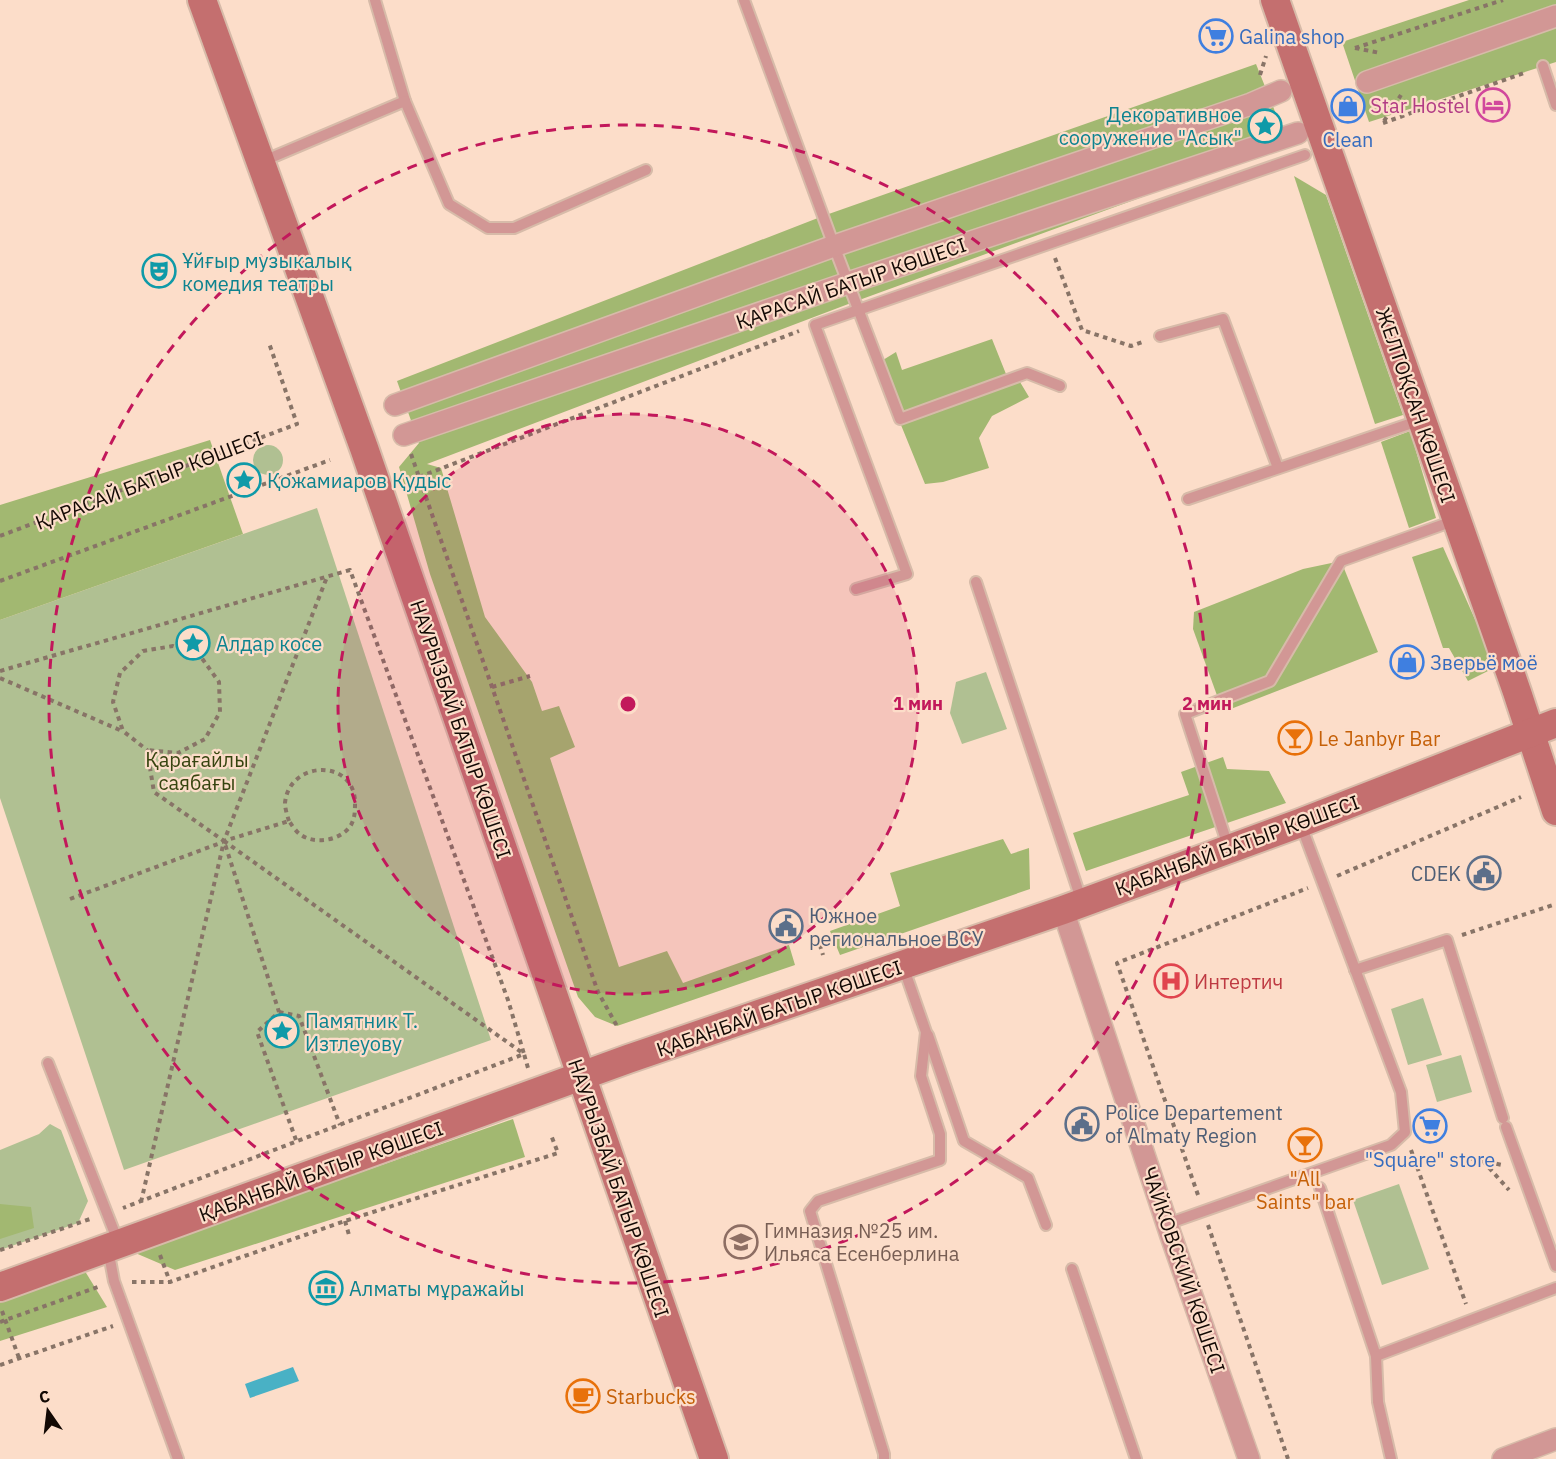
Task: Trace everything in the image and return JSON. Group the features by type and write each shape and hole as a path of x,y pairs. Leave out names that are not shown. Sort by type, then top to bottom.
{"main road":[{"name":"НАУРЫЗБАЙ БАТЫР КӨШЕСІ","path":"202,0 368,459 714,1459"},
{"name":"ЖЕЛТОҚСАН КӨШЕСІ","path":"1275,0 1456,520 1543,728 1556,811"},
{"name":"ҚАБАНБАЙ БАТЫР КӨШЕСІ","path":"0,1287 638,1055 1073,906 1300,823 1543,728"}],"street":[{"path":"1367,82 1556,16"},
{"name":"ҚАРАСАЙ БАТЫР КӨШЕСІ","path":"394,405 834,246 1251,104 1281,90"},
{"name":"ҚАРАСАЙ БАТЫР КӨШЕСІ","path":"404,435 848,283 1298,133"},
{"name":"ЧАЙКОВСКИЙ КӨШЕСІ","path":"1073,906 1168,1233 1249,1459"},
{"path":"1503,1459 1556,1439"}],"lane":[{"path":"375,0 405,101 449,204 488,228 514,228 646,170"},
{"path":"744,0 900,419 1027,373 1060,386"},
{"path":"1543,66 1556,105"},
{"path":"261,162 405,101"},
{"path":"856,589 907,574 815,325 1305,155"},
{"path":"1160,336 1223,319 1278,468"},
{"path":"1188,499 1421,420"},
{"path":"1229,849 1185,714 1270,681 1341,561 1456,520"},
{"path":"976,582 1073,906"},
{"path":"1168,1233 1203,1212 1391,1145 1405,1132 1401,1092 1300,823"},
{"path":"1355,970 1447,940 1504,1122 1556,1266"},
{"path":"903,966 964,1141 1028,1178 1046,1225"},
{"path":"884,1459 810,1211 818,1201 940,1160 940,1134 921,1076 927,1032"},
{"path":"48,1062 107,1214 113,1246 114,1281 178,1459"},
{"path":"1320,1188 1376,1356 1378,1402 1391,1459"},
{"path":"1072,1269 1136,1459"},
{"path":"1376,1356 1556,1288"}],"path":[{"path":"1354,48 1503,0"},
{"path":"1383,123 1543,66"},
{"path":"1050,243 1082,330 1131,346 1160,336"},
{"path":"419,477 815,325"},
{"name":"ҚАРАСАЙ БАТЫР КӨШЕСІ","path":"0,536 297,424 269,344"},
{"path":"404,435 598,992 617,1026"},
{"path":"0,581 330,460"},
{"path":"0,671 350,570 508,1000 530,1073"},
{"path":"141,1202 224,841 327,577"},
{"path":"0,678 123,731 147,750 178,753 205,739 220,712 219,682 201,657 173,646 143,651 120,673 113,702 123,731"},
{"path":"492,687 530,675"},
{"path":"147,750 154,792 524,1054"},
{"path":"317,769 335,771 347,779 355,793 356,816 348,829 338,837 322,841 302,836 289,821 285,803 290,787 302,775 317,769"},
{"path":"1288,1459 1117,963 1323,882 1521,797"},
{"path":"70,899 224,841 289,821"},
{"path":"224,841 279,1012"},
{"path":"1447,940 1556,904"},
{"path":"817,936 823,955"},
{"path":"279,1012 299,1016 340,1125"},
{"path":"279,1012 257,1032 296,1140"},
{"path":"0,1250 141,1202 296,1140 524,1054"},
{"path":"1405,1132 1472,1320"},
{"path":"2,1321 114,1281 170,1282 345,1221 558,1154 551,1135"},
{"path":"1470,1158 1521,1168"},
{"path":"345,1221 349,1235"},
{"path":"159,1251 170,1282"},
{"path":"0,1307 2,1321 19,1358"},
{"path":"0,1365 129,1320"}],"green space":[{"path":"1469,0 1556,0 1556,62 1369,122 1342,42"},
{"path":"1256,64 1288,144 851,303 427,464 441,468 485,617 532,682 542,711 559,706 575,747 550,758 619,967 667,951 683,983 789,945 795,965 617,1026 595,1017 578,997 430,574 399,467 419,443 397,381 823,216"},
{"path":"1294,176 1326,195 1403,415 1375,424"},
{"path":"992,339 1006,374 903,412 883,360 896,352 902,370"},
{"path":"1020,382 1029,397 992,416 979,438 989,468 943,482 925,484 901,425"},
{"path":"1410,431 1436,518 1409,528 1381,442"},
{"path":"210,440 243,534 0,620 0,505"},
{"path":"268,445 279,449 283,460 279,471 268,475 257,471 253,460 257,449"},
{"name":"Қарағайлы саябағы","path":"317,508 491,1040 124,1170 0,798 0,620"},
{"path":"1443,547 1496,667 1468,681 1449,648 1443,648 1412,557"},
{"path":"1341,561 1378,652 1223,712 1193,629 1194,612 1303,569"},
{"path":"986,672 1007,729 962,744 950,713 956,682"},
{"path":"1223,757 1227,769 1269,771 1286,803 1086,871 1073,833 1189,795 1181,772"},
{"path":"1003,839 1011,854 1029,848 1030,889 840,955 830,931 900,906 890,873"},
{"path":"1423,998 1442,1055 1408,1065 1391,1009"},
{"path":"1461,1055 1472,1092 1437,1102 1426,1065"},
{"path":"513,1119 525,1157 175,1270 133,1252"},
{"path":"50,1124 61,1130 88,1201 78,1223 0,1250 0,1150 39,1134"},
{"path":"1399,1184 1429,1269 1382,1285 1353,1200"},
{"path":"0,1204 31,1207 34,1228 0,1239"},
{"path":"83,1268 107,1307 0,1341 0,1297"}],"water":[{"path":"293,1367 299,1381 250,1398 245,1384"}],"place":[{"name":"Galina shop","path":"1216,36"},
{"name":"Star Hostel","path":"1493,105"},
{"name":"Clean","path":"1348,106"},
{"name":"Декоративное сооружение \"Асык\"","path":"1265,126"},
{"name":"Ұйғыр музыкалық комедия театры","path":"159,271"},
{"name":"Қожамиаров Қудыс","path":"244,480"},
{"name":"Алдар косе","path":"193,643"},
{"name":"Зверьё моё","path":"1407,662"},
{"name":"Le Janbyr Bar","path":"1295,738"},
{"name":"CDEK","path":"1484,873"},
{"name":"Южное региональное ВСУ","path":"786,926"},
{"name":"Интертич","path":"1171,981"},
{"name":"Памятник Т. Изтлеуову","path":"282,1031"},
{"name":"Police Departement of Almaty Region","path":"1082,1124"},
{"name":"\"Square\" store","path":"1430,1126"},
{"name":"\"All Saints\" bar","path":"1305,1145"},
{"name":"Гимназия №25 им. Ильяса Есенберлина","path":"741,1242"},
{"name":"Алматы мұражайы","path":"326,1288"},
{"name":"Starbucks","path":"583,1396"}]}
